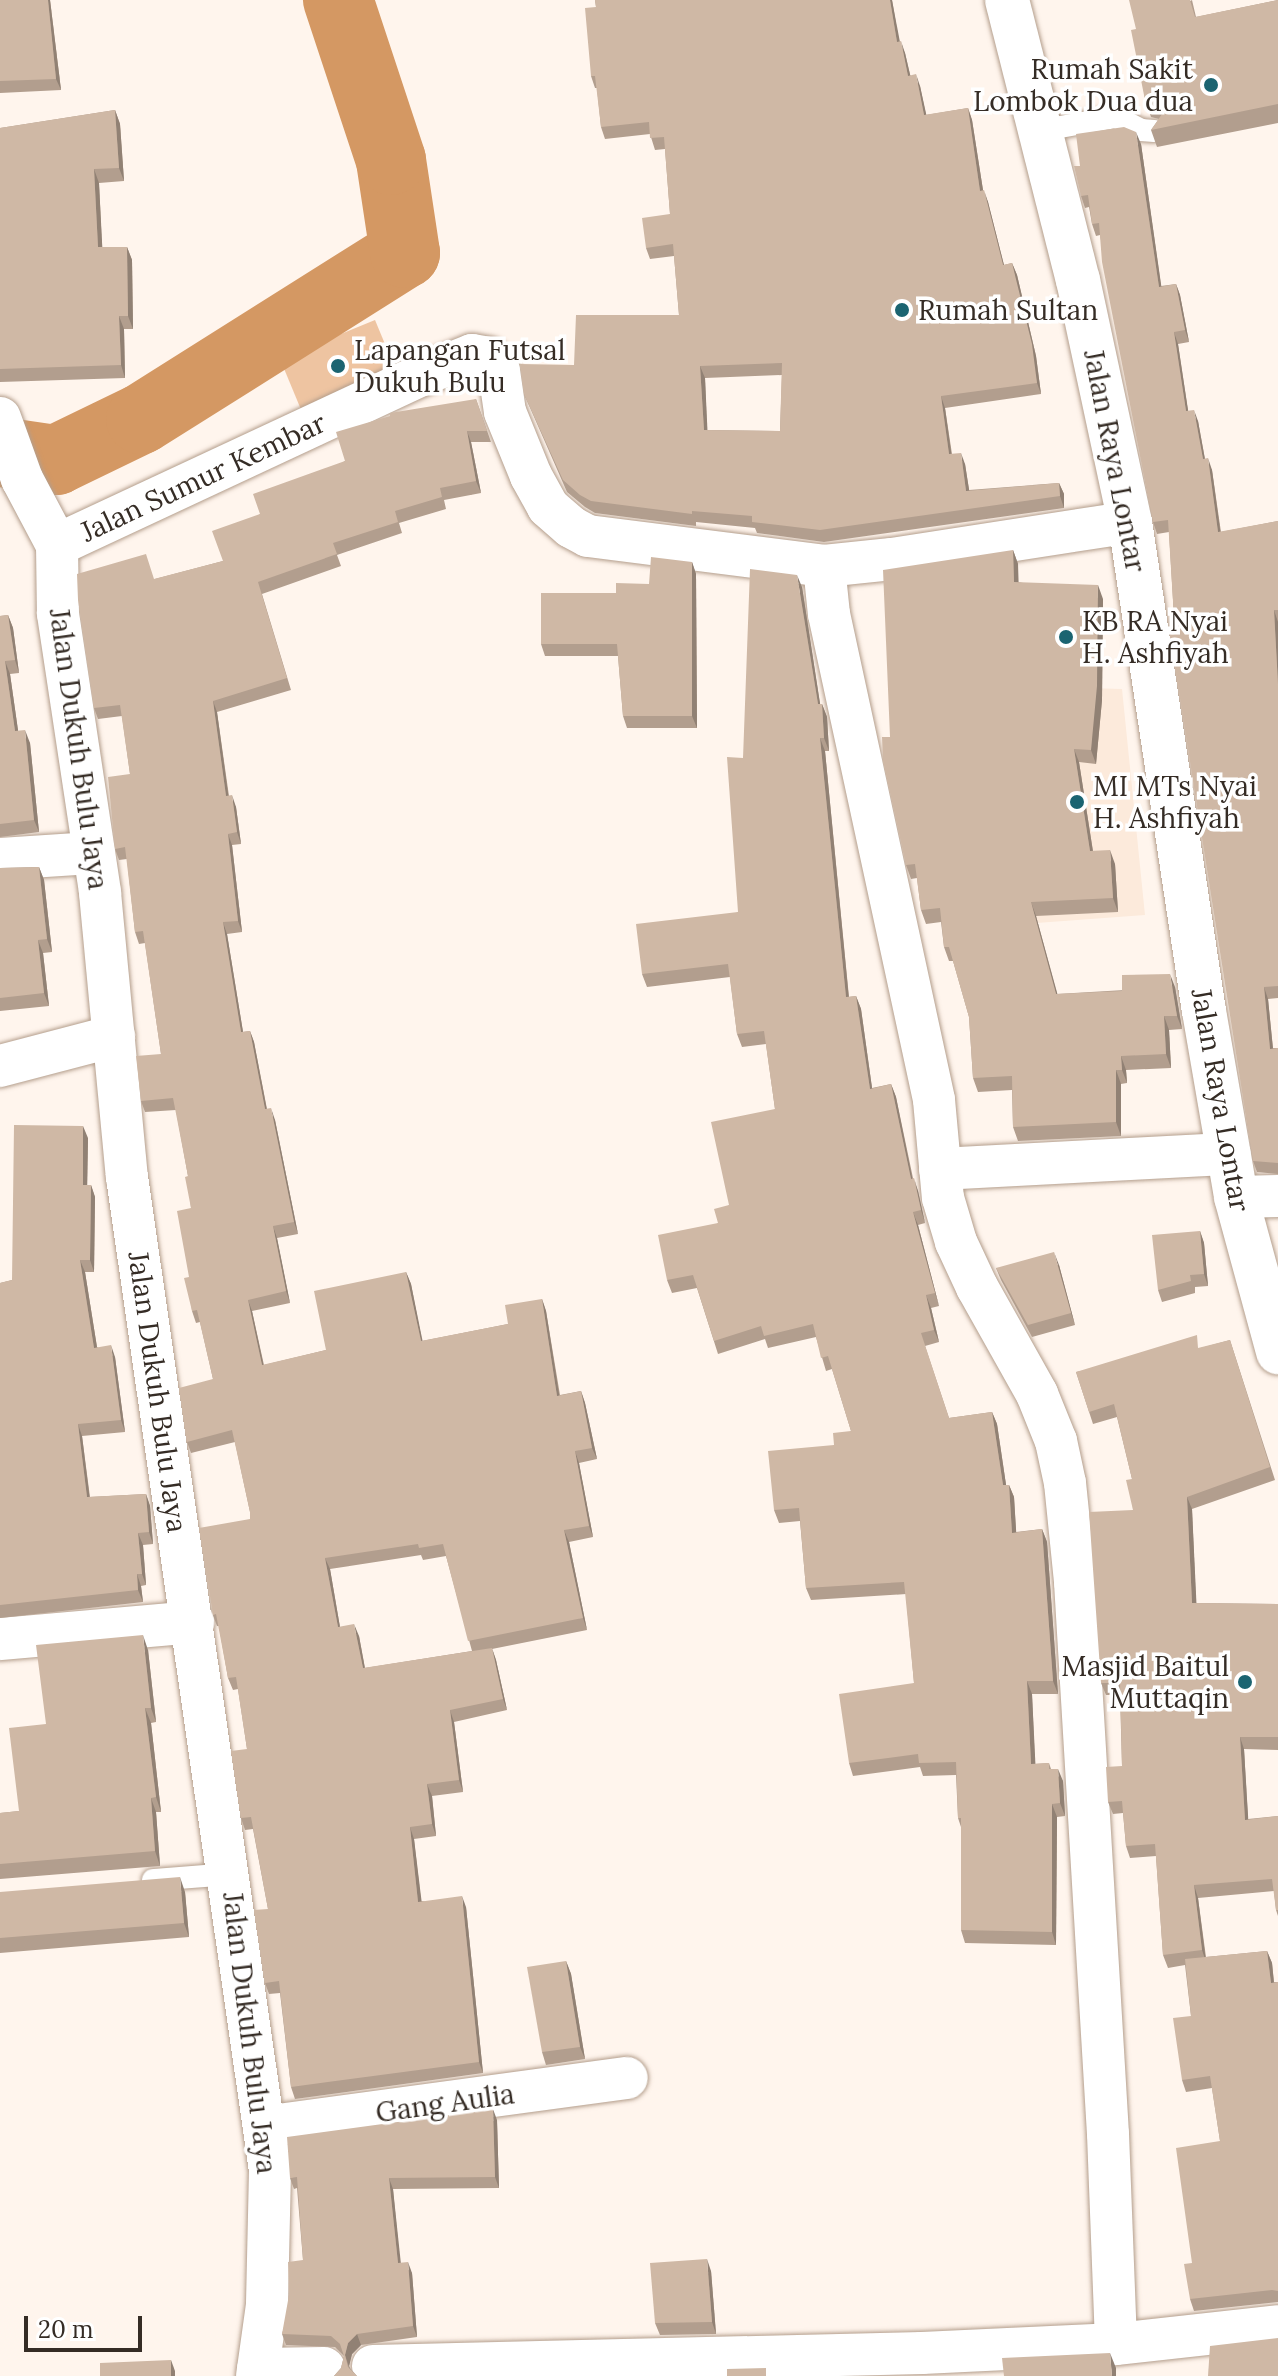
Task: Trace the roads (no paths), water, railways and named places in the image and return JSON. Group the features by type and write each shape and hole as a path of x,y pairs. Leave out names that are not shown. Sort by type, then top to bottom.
{"street":[{"name":"Jalan Raya Lontar","path":"1007,0 1078,280 1130,522 1204,1011 1230,1154 1257,1197 1278,1352"},
{"name":"Jalan Sumur Kembar","path":"57,545 419,376 472,355 482,355 499,371 505,412 531,476 548,507 571,527 588,536 824,566 1130,522"},
{"name":"Jalan Dukuh Bulu Jaya","path":"0,418 22,479 57,545 58,614 94,853 127,1177 270,2171 271,2239 267,2305 258,2372"},
{"path":"824,566 829,614 934,1100 943,1198 956,1242 1037,1394 1056,1441 1065,1483 1075,1582 1106,2086 1116,2344"},
{"path":"0,859 94,853"},
{"path":"0,1066 114,1036"},
{"path":"940,1169 1230,1154"},
{"path":"0,1639 193,1622"},
{"name":"Gang Aulia","path":"264,2127 627,2078"},
{"path":"373,2366 922,2353 1116,2344 1172,2358 1278,2326"},
{"path":"258,2372 324,2368"}],"lane":[{"path":"1038,131 1116,117 1141,130 1154,131"},
{"path":"137,1882 229,1874"}],"waterway":[{"path":"0,452 56,460 141,419 405,253 391,160 338,0"}],"place":[{"name":"Rumah Sakit Lombok Dua dua","path":"1211,85"},
{"name":"Rumah Sultan","path":"902,310"},
{"name":"Lapangan Futsal Dukuh Bulu","path":"338,366"},
{"name":"KB RA Nyai H. Ashfiyah","path":"1066,637"},
{"name":"MI MTs Nyai H. Ashfiyah","path":"1077,802"},
{"name":"Masjid Baitul Muttaqin","path":"1245,1682"}]}
